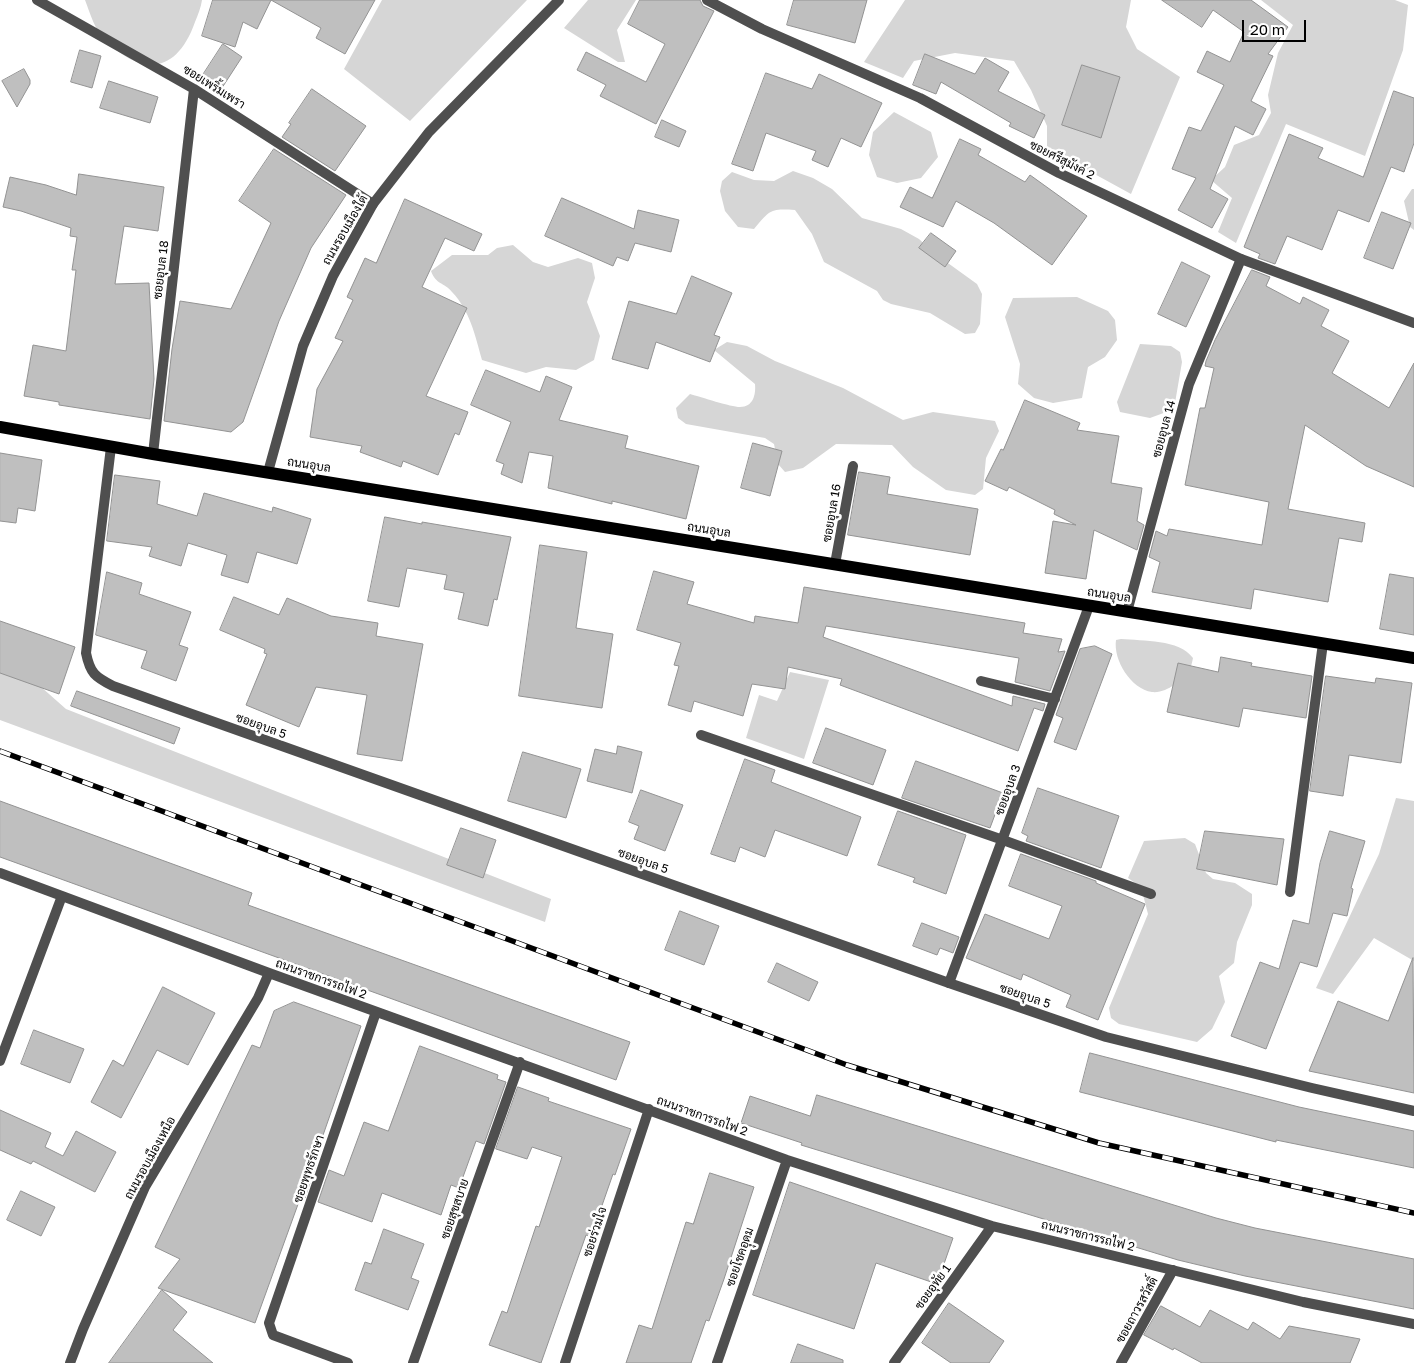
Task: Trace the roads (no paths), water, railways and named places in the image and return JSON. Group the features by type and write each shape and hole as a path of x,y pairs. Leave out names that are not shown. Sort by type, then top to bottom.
{"main road":[{"name":"ถนนอุบล","path":"0,427 153,454 1414,658"}],"street":[{"name":"ซอยเพริ้มเพรา","path":"37,0 194,89 373,204"},
{"name":"ถนนรอบเมืองใต้","path":"268,472 303,346 333,276 373,204 429,132 559,0"},
{"name":"ซอยศรีสุมังค์ 2","path":"707,0 762,29 920,98 1058,173 1241,259 1414,323"},
{"name":"ซอยอุบล 18","path":"153,454 194,89"},
{"name":"ซอยอุบล 14","path":"1127,612 1189,384 1241,259"},
{"name":"ซอยอุบล 5","path":"111,447 86,653 89,668 98,679 113,686 949,984 1106,1037 1414,1111"},
{"name":"ซอยอุบล 16","path":"835,564 853,466"},
{"name":"ซอยอุบล 3","path":"949,984 1089,606"},
{"path":"1290,892 1323,644"},
{"path":"981,681 1055,699"},
{"path":"702,735 1151,894"},
{"name":"ถนนราชการรถไฟ 2","path":"0,873 269,973 520,1062 787,1160 992,1226 1303,1302 1414,1324"},
{"path":"0,1061 62,896"},
{"name":"ถนนรอบเมืองเหนือ","path":"70,1363 145,1187 258,998 269,973"},
{"name":"ซอยพุทธรักษา","path":"348,1363 273,1335 269,1323 376,1012"},
{"name":"ซอยสุขสบาย","path":"413,1363 520,1062"},
{"name":"ซอยร่วมใจ","path":"565,1363 648,1109"},
{"name":"ซอยโชคอุุดม","path":"718,1363 787,1160"},
{"name":"ซอยอุทัย 1","path":"894,1363 992,1226"},
{"name":"ซอยถาวรสวัสดิ์","path":"1121,1363 1174,1270"}],"railway":[{"path":"0,751 847,1065 1099,1143 1414,1213"}]}
